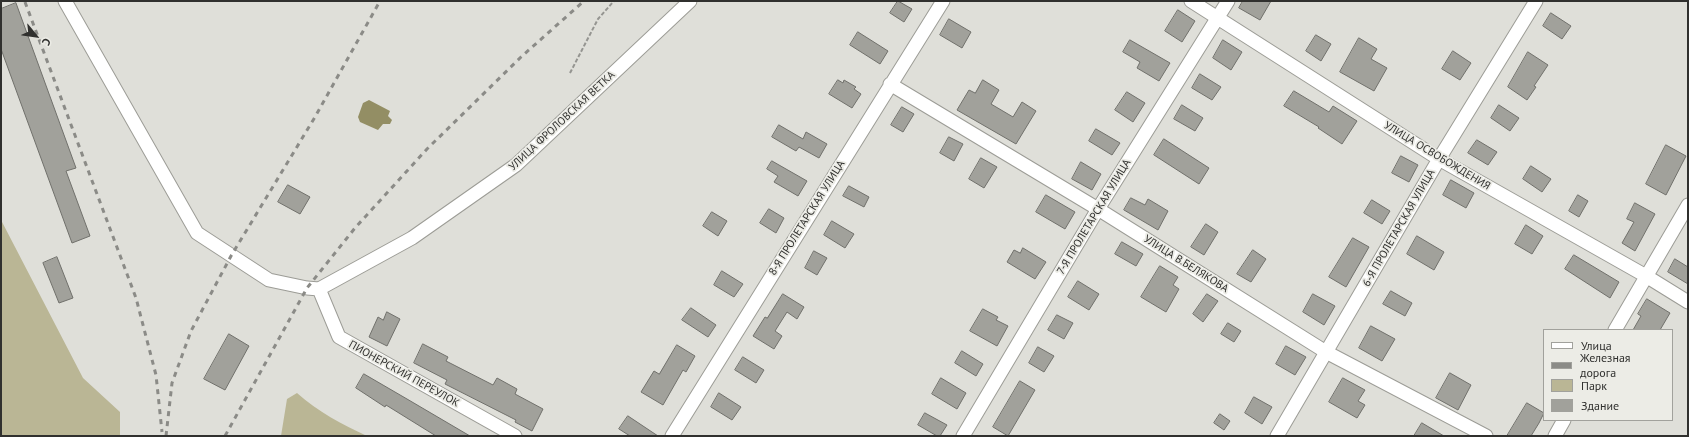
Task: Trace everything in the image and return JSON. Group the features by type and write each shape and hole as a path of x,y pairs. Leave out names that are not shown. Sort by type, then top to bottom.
{"street":[{"path":"65,1 196,233 269,280 319,289"},
{"name":"УЛИЦА ФРОЛОВСКАЯ ВЕТКА","path":"319,289 412,238 516,166 690,1"},
{"name":"8-Я ПРОЛЕТАРСКАЯ УЛИЦА","path":"672,436 943,1"},
{"name":"УЛИЦА ОСВОБОЖДЕНИЯ","path":"1191,1 1439,159 1646,276 1688,302"},
{"name":"7-Я ПРОЛЕТАРСКАЯ УЛИЦА","path":"963,436 1098,210 1228,1"},
{"name":"6-Я ПРОЛЕТАРСКАЯ УЛИЦА","path":"1277,436 1439,159 1536,1"},
{"name":"УЛИЦА В.БЕЛЯКОВА","path":"890,84 1098,210 1326,352 1486,436"},
{"path":"1616,329 1688,204"},
{"name":"ПИОНЕРСКИЙ ПЕРЕУЛОК","path":"319,289 340,337 515,436"},
{"path":"1555,436 1563,421"}],"path":[{"path":"570,73 598,19 614,1"}],"green space":[{"path":"1,220 83,378 120,412 120,436 1,436"},
{"path":"297,393 322,412 367,436 281,436 287,399"}],"shaded area":[{"path":"369,100 390,111 388,116 392,120 390,124 383,124 378,130 360,122 358,117 363,103"}],"building":[{"path":"898,1 912,9 904,22 890,13"},
{"path":"1243,1 1271,1 1260,20 1239,8"},
{"path":"16,3 76,168 66,171 90,236 72,243 1,49 1,9"},
{"path":"1178,10 1195,21 1182,42 1165,31"},
{"path":"1551,13 1571,26 1562,39 1543,26"},
{"path":"949,19 971,32 962,48 940,35"},
{"path":"858,32 888,51 880,64 850,45"},
{"path":"1316,35 1331,44 1321,61 1306,51"},
{"path":"1359,38 1377,49 1371,59 1387,68 1374,91 1340,72"},
{"path":"1130,40 1170,63 1159,81 1137,68 1140,62 1123,52"},
{"path":"1223,40 1242,52 1231,70 1213,58"},
{"path":"1453,51 1471,63 1460,80 1442,69"},
{"path":"1528,52 1548,65 1534,86 1536,87 1527,100 1508,87"},
{"path":"1200,74 1221,87 1212,100 1192,88"},
{"path":"838,80 843,83 844,80 856,87 854,89 861,94 852,108 829,94"},
{"path":"983,80 999,90 991,104 1013,117 1022,102 1036,111 1016,144 957,110 969,90 975,93"},
{"path":"1294,91 1329,112 1333,106 1357,121 1342,144 1318,128 1319,127 1284,106"},
{"path":"1127,92 1145,103 1133,122 1115,110"},
{"path":"1182,105 1203,118 1195,131 1174,119"},
{"path":"1499,105 1519,118 1510,131 1491,118"},
{"path":"902,107 914,114 903,132 891,125"},
{"path":"779,125 803,139 806,132 827,144 819,158 799,147 796,151 772,137"},
{"path":"1096,129 1120,143 1112,155 1089,141"},
{"path":"949,137 963,144 954,161 940,153"},
{"path":"1164,139 1209,168 1199,184 1154,155"},
{"path":"1477,140 1497,152 1488,165 1468,153"},
{"path":"1666,145 1686,156 1666,195 1646,184"},
{"path":"1401,156 1418,165 1409,182 1392,173"},
{"path":"981,158 997,167 984,188 969,179"},
{"path":"772,161 807,181 798,196 774,182 778,176 767,169"},
{"path":"1081,162 1101,174 1092,190 1072,179"},
{"path":"1531,166 1551,179 1542,192 1523,179"},
{"path":"1451,180 1474,193 1466,208 1443,195"},
{"path":"288,185 310,197 300,214 278,202"},
{"path":"849,186 869,197 864,207 843,196"},
{"path":"1046,195 1075,212 1065,229 1036,212"},
{"path":"1578,195 1588,201 1579,217 1569,211"},
{"path":"1131,198 1145,205 1148,199 1168,211 1158,230 1124,210"},
{"path":"1372,200 1390,211 1382,224 1364,213"},
{"path":"1635,203 1655,214 1635,251 1622,243 1634,222 1627,219"},
{"path":"769,209 784,218 776,233 760,223"},
{"path":"712,212 727,221 718,236 703,226"},
{"path":"832,221 854,234 845,248 824,235"},
{"path":"1206,224 1218,232 1204,255 1191,247"},
{"path":"1526,225 1543,236 1532,254 1515,244"},
{"path":"1417,236 1444,252 1434,270 1407,254"},
{"path":"1353,238 1369,247 1346,287 1329,277"},
{"path":"1122,242 1143,254 1136,266 1115,254"},
{"path":"1023,248 1046,262 1035,279 1007,262 1014,250 1020,253"},
{"path":"1253,250 1266,259 1251,282 1237,274"},
{"path":"814,251 827,258 817,275 805,268"},
{"path":"1574,255 1619,282 1610,298 1565,269"},
{"path":"57,257 73,298 59,303 43,263"},
{"path":"1675,259 1688,267 1688,284 1668,272"},
{"path":"1160,266 1178,277 1173,285 1179,289 1166,312 1141,297"},
{"path":"722,271 743,284 734,297 714,285"},
{"path":"1078,281 1099,294 1089,310 1068,297"},
{"path":"1391,291 1412,303 1405,316 1383,304"},
{"path":"783,294 804,307 797,319 787,312 775,331 782,336 774,349 753,336 765,317 767,318"},
{"path":"1207,294 1218,301 1203,322 1193,314"},
{"path":"1313,294 1335,306 1324,325 1303,312"},
{"path":"1647,299 1670,313 1661,329 1634,329 1641,316 1638,314"},
{"path":"691,308 716,325 708,337 682,320"},
{"path":"983,309 998,317 996,320 1008,326 997,346 970,331"},
{"path":"387,312 400,319 387,346 369,337 378,317 383,320"},
{"path":"1057,315 1073,323 1064,339 1048,330"},
{"path":"1228,323 1241,331 1234,342 1221,334"},
{"path":"1371,326 1395,339 1382,361 1359,348"},
{"path":"229,334 249,346 225,390 204,379"},
{"path":"423,344 448,357 446,361 493,385 497,378 517,389 515,394 543,409 532,431 515,422 516,420 445,384 447,380 414,363"},
{"path":"677,345 695,356 686,372 683,370 663,405 641,392 654,371 659,374"},
{"path":"1286,346 1306,357 1295,375 1276,364"},
{"path":"1038,347 1054,356 1044,372 1029,363"},
{"path":"962,351 983,364 976,376 955,363"},
{"path":"743,357 764,370 756,383 735,370"},
{"path":"1450,373 1471,385 1458,410 1436,398"},
{"path":"364,374 470,436 436,436 386,405 385,407 356,388"},
{"path":"941,378 966,393 957,409 932,394"},
{"path":"1343,378 1365,390 1358,401 1365,405 1357,418 1329,402"},
{"path":"1020,381 1035,390 1008,436 993,427"},
{"path":"719,393 741,407 732,420 711,407"},
{"path":"1254,397 1272,407 1262,424 1245,413"},
{"path":"1527,403 1543,412 1539,423 1531,436 1507,436"},
{"path":"925,413 947,425 940,436 937,436 918,425"},
{"path":"1220,414 1230,421 1224,430 1214,423"},
{"path":"628,416 658,436 630,436 619,429"},
{"path":"1422,423 1444,436 1414,436"}],"railway":[{"path":"166,436 172,383 191,331 231,256 315,117 380,1"},
{"path":"225,436 307,288 355,228 427,149 521,57 584,1"},
{"path":"25,2 136,298 156,375 162,432"}]}
